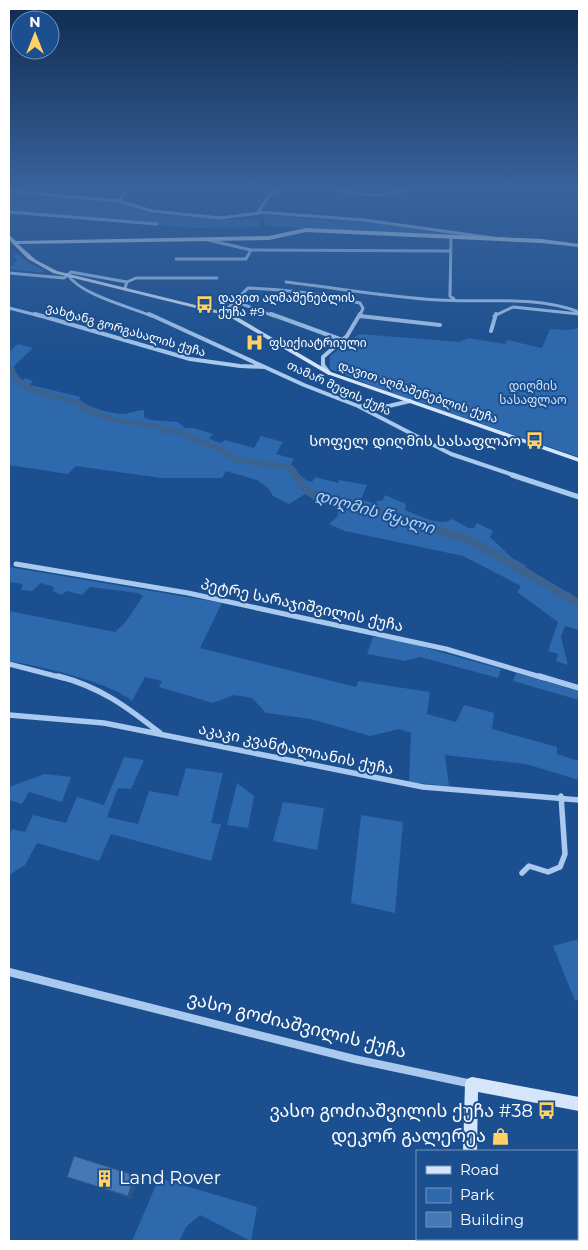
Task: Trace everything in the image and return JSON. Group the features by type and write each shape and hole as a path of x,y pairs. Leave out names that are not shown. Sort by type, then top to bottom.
{"street":[{"name":"დავით აღმაშენებლის ქუჩა","path":"17,246 32,262 68,275 126,285 223,313 242,321 329,373 579,460"},
{"path":"235,246 251,250 449,251"},
{"path":"450,246 452,278 450,296 454,299"},
{"path":"176,259 246,259 251,250"},
{"path":"9,274 64,278 68,275"},
{"name":"თამარ მეფის ქუჩა","path":"68,275 72,281 100,296 172,323 304,385 358,406 451,454 579,498"},
{"path":"126,285 136,278 155,276 217,278"},
{"path":"286,282 438,300 528,300 561,305 579,313"},
{"path":"223,313 247,288 292,290 337,297 360,303 363,308 360,316 345,341 323,357 323,366 329,373"},
{"path":"234,301 345,341"},
{"path":"491,330 494,315 508,307 579,313"},
{"name":"ვახტანგ გორგასალის ქუჩა","path":"9,308 68,322 197,361 242,367 269,367"},
{"path":"360,316 440,325"},
{"path":"358,406 389,406 410,401"},
{"name":"პეტრე სარაჯიშვილის ქუჩა","path":"16,564 188,593 437,647 579,688"},
{"path":"9,664 84,682 122,703 161,734"},
{"name":"აკაკი კვანტალიანის ქუჩა","path":"9,715 104,723 424,787 561,796 579,800"},
{"path":"522,873 529,866 548,872 560,868 564,854 561,796"},
{"name":"ვასო გოძიაშვილის ქუჩა","path":"9,972 354,1059 579,1104"},
{"path":"470,1150 472,1084"}],"green space":[{"path":"18,254 29,263 45,270 42,273 9,269 17,260 13,255"},
{"name":"დიღმის სასაფლაო","path":"579,328 579,457 388,392 330,369 330,356 359,334 460,342 468,338 505,344 507,340 542,348 550,329 569,330"},
{"path":"18,344 33,348 14,366 16,376 22,381 25,378 33,381 30,385 81,397 79,399 88,405 107,412 124,414 144,410 144,417 150,420 178,422 185,428 194,428 213,434 209,439 221,443 225,440 254,448 261,436 283,442 276,454 294,459 290,466 306,480 312,482 315,477 338,483 339,480 367,485 361,499 372,503 383,500 385,495 406,504 405,510 428,519 441,522 452,519 469,528 474,528 477,523 493,531 490,537 512,558 563,591 571,593 572,598 579,602 579,630 565,626 561,637 568,665 556,661 558,654 548,651 558,622 517,592 521,586 463,556 345,531 329,524 337,517 340,507 318,502 305,494 289,504 273,496 268,488 257,480 226,471 222,478 161,478 76,466 68,474 9,465 9,352"},
{"path":"9,567 222,603 200,648 356,687 358,681 430,692 427,714 456,722 464,705 494,713 492,729 557,747 557,754 579,761 579,780 526,764 445,755 449,786 409,782 411,733 399,729 370,736 311,719 266,713 252,698 234,695 213,703 159,687 162,681 145,677 132,701 122,694 92,681 37,666 9,661 9,611 115,632 125,623 143,596 138,593 90,587 82,595 67,591 61,595 53,591 54,587 41,583 32,591 21,590 23,584 9,582"},
{"path":"373,637 402,641 501,669 498,678 420,657 405,661 367,654"},
{"path":"516,673 579,691 579,700 513,681"},
{"path":"124,757 144,760 131,789 118,788 107,817 138,824 149,791 178,796 186,768 223,773 211,823 221,824 211,861 111,834 99,861 37,843 25,865 9,875 9,837 12,829 25,832 33,815 66,823 77,797 104,805"},
{"path":"45,774 71,777 62,802 29,792 22,804 9,800 9,787"},
{"path":"237,783 254,796 248,828 227,825"},
{"path":"283,802 324,808 317,850 273,841"},
{"path":"361,815 403,822 395,913 351,903"},
{"path":"579,939 579,999 575,1001 553,946"},
{"path":"159,1178 257,1207 251,1241 200,1215 186,1227 179,1241 132,1241"}],"building":[{"name":"Land Rover","path":"74,1156 134,1175 128,1196 67,1177"}],"waterway":[{"name":"დიღმის წყალი","path":"9,368 17,380 30,389 78,403 92,412 116,420 160,427 164,431 181,431 194,439 220,449 236,460 290,467 306,490 315,495 364,505 472,541 579,604"}],"place":[{"name":"დავით აღმაშენებლის ქუჩა #9","path":"204,305"},
{"name":"ფსიქიატრიული","path":"255,343"},
{"name":"სოფელ დიღმის სასაფლაო","path":"535,441"},
{"name":"ვასო გოძიაშვილის ქუჩა #38","path":"547,1111"},
{"name":"დეკორ გალერეა","path":"500,1136"},
{"name":"Land Rover","path":"105,1178"}]}
